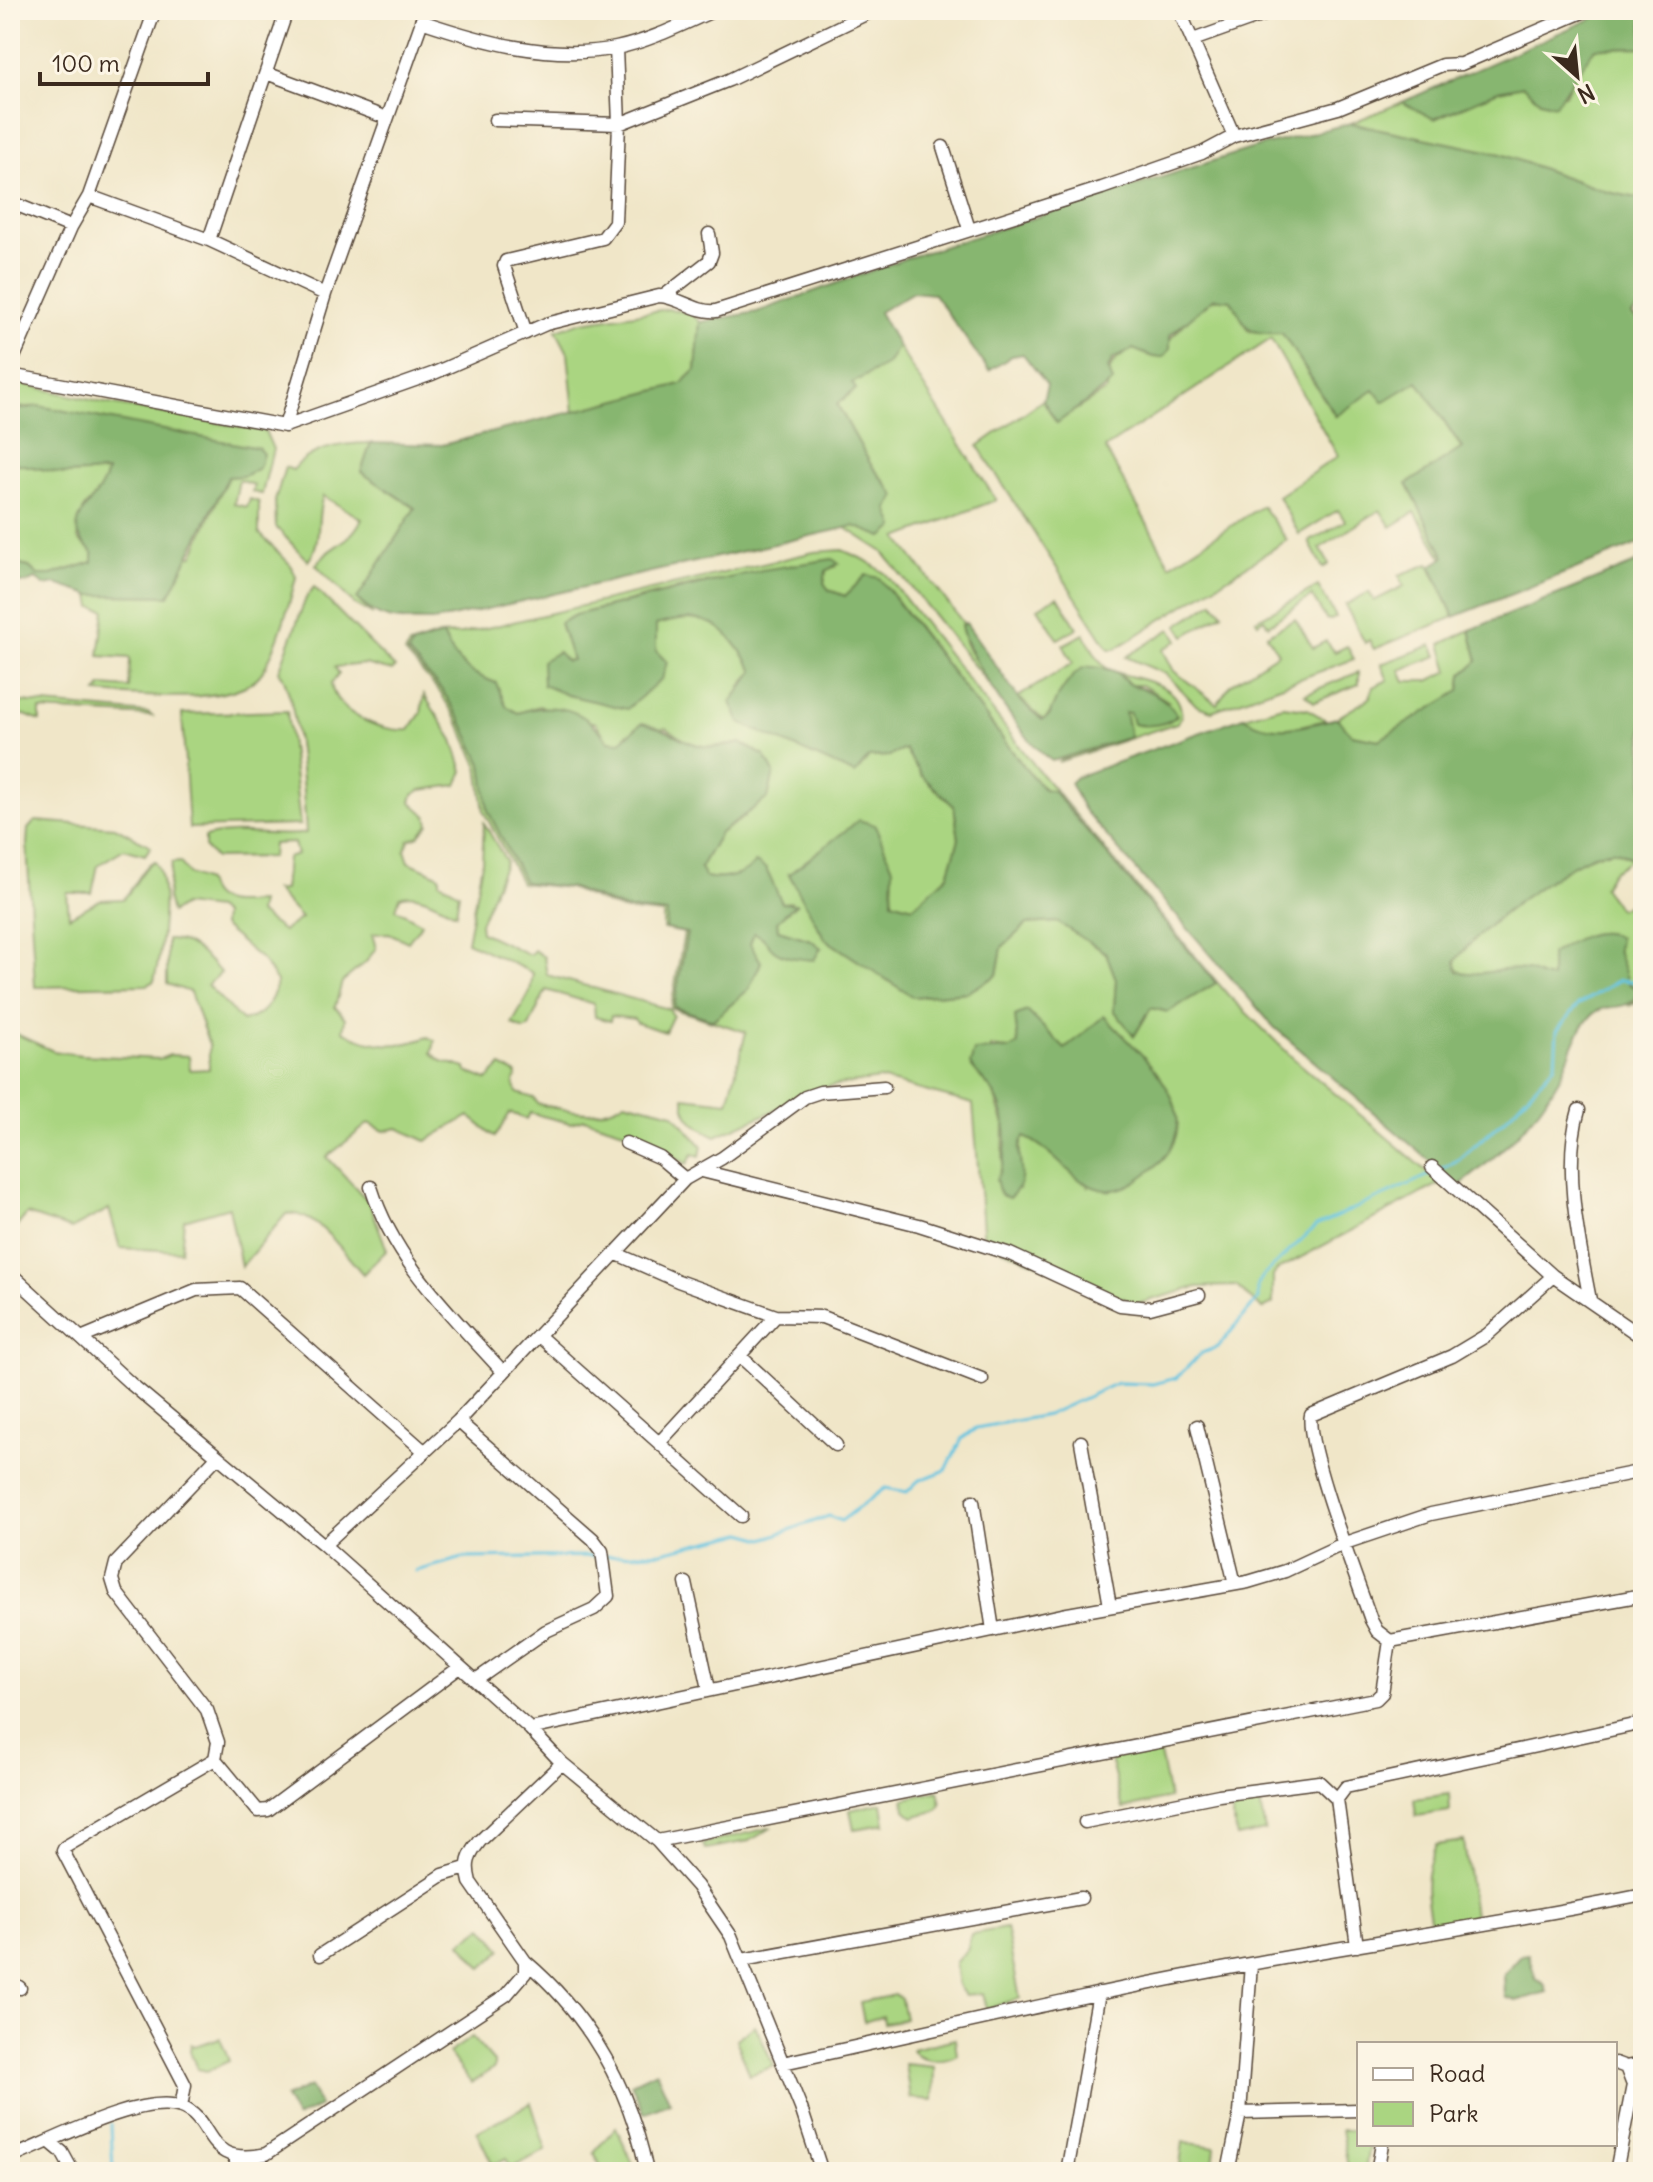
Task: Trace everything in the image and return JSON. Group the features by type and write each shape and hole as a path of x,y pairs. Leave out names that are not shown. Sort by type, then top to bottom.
{"street":[{"path":"10,366 71,227 89,196 155,10"},
{"path":"209,240 287,10"},
{"path":"285,426 325,294 424,15 488,44 570,51 616,48 715,10"},
{"path":"495,120 619,124 729,80 874,10"},
{"path":"1179,10 1234,136"},
{"path":"1193,40 1277,10"},
{"path":"664,296 704,312 729,309 1202,153 1234,136 1338,108 1442,65 1461,64 1587,10"},
{"path":"526,333 504,266 506,261 609,234 615,222 619,124 616,48"},
{"path":"266,73 387,118"},
{"path":"943,147 969,229"},
{"path":"89,196 209,240 325,294"},
{"path":"10,202 71,227"},
{"path":"10,375 285,426 432,374 575,315 664,296 709,261 712,253 709,234"},
{"path":"324,1545 458,1421 685,1179 702,1171 805,1097 820,1092 884,1087"},
{"path":"1579,1110 1571,1145 1580,1249 1590,1300"},
{"path":"626,1143 660,1158 685,1179"},
{"path":"1432,1167 1553,1276 1643,1338"},
{"path":"702,1171 934,1230 1010,1254 1120,1305 1150,1308 1199,1295"},
{"path":"371,1187 388,1233 415,1275 503,1372"},
{"path":"617,1254 678,1281 776,1316 822,1317 982,1379"},
{"path":"10,1273 217,1457 324,1545 530,1729 562,1763 657,1841 697,1886 731,1936 783,2063 822,2172"},
{"path":"1553,1276 1487,1335 1452,1356 1311,1415 1319,1464 1371,1620 1377,1631 1390,1641 1643,1595"},
{"path":"81,1338 196,1290 240,1288 424,1451"},
{"path":"659,1443 776,1316"},
{"path":"539,1336 741,1516"},
{"path":"740,1356 836,1445"},
{"path":"458,1421 565,1513 603,1555 608,1596 603,1603 546,1631 476,1680"},
{"path":"1197,1426 1235,1584"},
{"path":"1081,1442 1110,1606"},
{"path":"217,1457 116,1563 112,1579 116,1592 207,1710 218,1742 215,1759 248,1803 258,1811 268,1810 460,1667"},
{"path":"530,1729 993,1630 1235,1584 1285,1571 1345,1543 1431,1514 1643,1471"},
{"path":"973,1501 993,1630"},
{"path":"686,1583 709,1689"},
{"path":"657,1841 1376,1699 1382,1693 1390,1641"},
{"path":"1337,1799 1346,1787 1643,1723"},
{"path":"181,2107 185,2085 63,1851 215,1759"},
{"path":"562,1763 480,1841 469,1855 466,1868 470,1882 525,1961 572,2008 609,2062 631,2110 647,2172"},
{"path":"1085,1822 1219,1795 1319,1782 1337,1799 1357,1946"},
{"path":"320,1955 443,1875 466,1868"},
{"path":"783,2063 1099,1993 1251,1964 1516,1921 1643,1895"},
{"path":"742,1960 1081,1898"},
{"path":"10,2158 139,2107 181,2107 193,2115 214,2142 233,2155 249,2158 266,2154 506,1995 525,1973 525,1961"},
{"path":"1228,2172 1240,2113 1251,1964"},
{"path":"1067,2172 1099,1993"},
{"path":"1620,2065 1643,2064"},
{"path":"1616,2172 1633,2085 1620,2065"},
{"path":"1240,2113 1357,2110"},
{"path":"50,2142 62,2152 73,2172"},
{"path":"1377,2172 1382,2146"},
{"path":"233,2155 241,2172"}],"green space":[{"path":"1611,10 1643,10 1643,47 1595,48 1555,105 1540,101 1523,86 1498,91 1434,119 1402,102"},
{"path":"1643,47 1643,199 1607,192 1501,154 1351,123 1402,102 1435,119 1498,91 1523,86 1540,101 1565,95 1575,72 1595,48"},
{"path":"1351,123 1501,154 1607,192 1643,199 1643,304 1632,315 1643,325 1643,542 1454,617 1431,566 1445,557 1407,484 1462,448 1418,381 1383,402 1374,390 1336,416 1282,333 1255,331 1246,324 1231,300 1214,298 1170,335 1170,349 1164,357 1153,357 1133,349 1113,359 1108,368 1113,382 1057,423 1043,400 1047,385 1023,354 1012,356 989,371 934,294 913,292 879,312 898,346 887,364 852,383 856,389 837,404 871,465 896,496 888,509 895,527 883,537 854,526 434,621 384,617 357,599 415,508 361,472 371,443 442,445 681,384 696,370 700,322 757,312 904,259 1257,147"},
{"path":"1223,297 1231,300 1249,331 1282,333 1335,416 1375,389 1383,401 1418,380 1462,449 1407,484 1445,557 1443,559 1415,512 1391,527 1380,510 1320,548 1329,564 1323,568 1309,542 1345,521 1338,510 1299,534 1278,496 1338,456 1271,339 1105,448 1170,565 1262,506 1287,540 1115,649 1109,649 978,446 1043,400 1056,422 1107,390 1110,369 1120,357 1133,349 1153,357 1204,303"},
{"path":"668,309 691,313 700,322 696,370 682,384 574,412 568,353 556,330 582,322"},
{"path":"898,346 996,500 898,538 964,624 961,626 966,646 996,693 883,552 846,528 888,509 888,485 871,465 837,404 855,390 852,383 887,364"},
{"path":"10,381 99,402 265,431 273,449 262,494 252,492 254,485 239,480 234,504 247,507 250,499 259,502 259,533 291,565 296,577 276,643 259,676 246,686 206,696 97,693 102,686 129,688 130,658 99,656 105,610 92,607 90,595 193,555 228,476 151,441 86,417 56,409 30,407 10,411"},
{"path":"39,406 258,448 263,454 259,468 244,476 228,477 169,596 90,595 56,584 45,586 36,579 26,583 10,582 10,563 29,567 38,575 51,575 93,562 93,553 82,541 78,521 103,484 107,472 64,474 10,462 10,411"},
{"path":"371,443 361,472 415,508 357,599 373,615 354,604 316,565 327,552 351,535 362,519 323,496 316,546 308,561 276,527 275,501 285,467 293,470 309,456 328,448"},
{"path":"10,462 64,474 107,472 102,489 84,508 78,539 93,553 93,562 51,575 38,575 29,567 10,563"},
{"path":"842,550 886,574 1042,775 1228,995 1294,1059 1441,1183 1277,1270 1273,1276 1273,1304 1263,1309 1236,1286 1197,1287 1137,1304 984,1242 973,1104 880,1079 830,1086 716,1136 693,1121 686,1111 684,1097 728,1102 746,1032 671,1008 684,933 663,929 663,914 622,910 569,888 521,883 484,812 478,765 458,721 439,691 405,653 409,645 412,644 439,635 461,634 814,552","holes":["797,566 837,566 826,570 824,583 829,590 845,596 858,584 890,591 1029,773 1216,983 1168,1012 1151,1008 1135,1035 1114,1010 1116,979 1106,953 1057,922 1027,924 1002,947 997,975 968,992 913,997 825,939 789,874 913,907 948,875 959,839 954,806 921,775 905,749 889,756 869,757 740,687 754,671 735,643 716,625 704,621 691,619 656,624 656,651 627,708 567,695 558,653 566,661 572,660 560,623 575,615 688,586","443,636 458,660 470,671 496,683 506,706 518,713 539,706 596,723 608,741 620,743 628,733 667,728 684,740 702,746 741,743 745,817 720,833 700,868 705,877 731,877 748,873 763,877 782,903 791,902 777,921 778,930 811,940 821,948 796,958 774,950 764,936 753,933 750,944 761,962 749,989 713,1020 674,1007 687,932 667,913 625,909 572,888 524,882 485,785 482,764 461,720 442,690 409,653 412,644","1027,1011 1065,1049 1088,1186 1038,1142 1024,1137 1020,1149 1019,1189 1003,1169 1004,1125 993,1091 991,1047 1010,1049 1018,1044 1016,1016"]},
{"path":"832,559 839,563 826,571 824,583 829,590 845,596 866,575 879,578 1029,773 1044,789 1053,791 1216,983 1168,1012 1151,1008 1134,1036 1114,1010 1116,979 1106,953 1057,922 1027,924 1002,947 997,975 968,992 913,997 825,939 789,874 859,820 875,825 893,868 892,901 913,907 948,875 959,839 954,806 921,775 905,749 889,756 869,757 855,774 740,723 731,702 754,671 725,633 704,621 691,619 656,625 656,651 667,662 662,679 627,709 567,695 543,685 542,661 558,652 566,661 572,660 560,623 575,615 762,570"},
{"path":"1643,560 1643,848 1632,859 1615,851 1600,853 1579,862 1504,913 1455,962 1458,971 1466,973 1517,969 1551,978 1551,954 1593,933 1611,934 1619,938 1617,950 1629,984 1640,990 1630,1003 1603,1009 1590,1017 1576,1039 1560,1077 1540,1108 1502,1150 1459,1186 1274,1027 1084,810 1070,783 1076,777 1243,717 1266,727 1277,728 1337,718 1352,735 1379,740 1460,691 1462,675 1478,661 1470,630"},
{"path":"1429,564 1454,617 1374,649 1369,640 1365,643 1345,605 1369,592 1374,601 1404,586 1399,575"},
{"path":"1318,586 1336,617 1331,620 1326,619 1312,596 1268,625 1264,619 1258,623 1256,620"},
{"path":"314,587 395,668 392,671 365,664 335,667 339,674 331,684 341,704 373,724 409,730 421,713 424,695 453,740 463,771 457,785 421,790 413,795 411,802 427,816 429,824 419,836 409,840 405,850 409,862 440,876 440,882 459,893 456,913 421,897 400,897 396,909 422,923 408,942 389,933 372,934 376,948 366,962 342,982 335,1007 345,1018 343,1031 374,1043 395,1045 428,1037 435,1041 432,1053 442,1061 466,1068 467,1072 487,1080 501,1066 517,1074 514,1083 517,1093 534,1098 538,1104 594,1112 625,1101 673,1113 702,1146 700,1156 693,1154 687,1164 640,1136 585,1119 570,1123 530,1113 527,1119 510,1113 495,1137 469,1116 426,1141 398,1128 384,1131 369,1123 327,1157 369,1202 387,1250 363,1274 319,1226 297,1215 286,1214 241,1267 229,1207 184,1220 181,1251 120,1248 109,1209 71,1229 27,1214 13,1231 10,1228 10,1031 53,1051 160,1059 170,1055 189,1056 190,1070 209,1069 209,1045 190,992 167,984 167,940 190,946 221,973 207,985 242,1021 261,1012 273,996 277,982 262,960 222,926 223,915 216,909 183,905 171,913 167,898 172,863 180,862 189,874 206,881 209,890 220,900 260,902 258,913 283,931 301,918 275,890 284,890 287,858 297,855 294,843 273,844 272,857 215,858 205,848 205,837 229,833 306,833 295,723 291,701 279,671 306,598"},
{"path":"1058,596 1077,628 1058,639 1038,608"},
{"path":"1213,602 1223,613 1185,636 1178,625"},
{"path":"1295,619 1313,648 1326,641 1335,652 1347,646 1354,659 1212,711 1197,706 1166,674 1126,657 1171,629 1178,640 1163,650 1174,671 1217,704 1230,685 1278,653 1267,635"},
{"path":"966,623 1020,700 1042,720 1050,715 1070,679 1089,667 1114,671 1128,684 1162,699 1177,715 1163,723 1144,725 1133,724 1130,713 1125,712 1130,737 1052,761 1013,719 985,677 965,639 961,625"},
{"path":"1470,630 1478,661 1462,675 1460,691 1379,740 1352,735 1337,718 1370,698 1373,687 1388,680 1381,664 1432,645 1437,656 1400,670 1405,681 1428,681 1449,671 1441,644"},
{"path":"1084,634 1104,666 1163,687 1173,694 1181,717 1177,723 1058,762 1121,736 1129,730 1125,712 1168,701 1142,685 1130,685 1122,676 1083,668 1043,720 1018,697 1073,663 1063,645"},
{"path":"443,635 458,660 470,671 496,683 506,706 518,713 545,708 568,710 589,721 608,741 620,742 642,723 698,745 709,747 741,743 765,756 774,773 768,798 720,833 700,868 705,877 719,878 740,874 756,862 766,869 782,903 796,904 777,921 778,930 811,940 821,948 814,960 783,955 754,933 750,944 761,962 749,989 713,1020 674,1007 687,933 666,929 667,913 625,909 572,888 524,882 488,811 482,764 461,720 442,690 408,653 412,645"},
{"path":"1359,672 1359,684 1314,702 1305,694"},
{"path":"10,701 148,713 152,716 40,710 40,721 25,715 10,715"},
{"path":"1283,706 1307,709 1326,720 1274,729 1243,717"},
{"path":"287,711 300,825 189,828 182,714"},
{"path":"35,821 115,827 151,846 145,855 124,849 98,865 92,893 67,893 69,917 100,900 123,899 154,861 159,870 163,900 154,981 147,985 35,987 27,844 28,829"},
{"path":"484,823 506,861 480,923 481,932 530,955 534,950 544,957 547,975 669,1009 673,1015 665,1032 637,1023 634,1019 611,1016 610,1021 595,1017 594,1004 546,990 529,1027 524,1030 512,1024 530,992 533,973 467,942 482,863"},
{"path":"1614,850 1632,859 1612,872 1603,887 1619,909 1636,899 1643,901 1643,1001 1628,1006 1635,1002 1640,991 1633,987 1621,969 1619,938 1553,969 1551,978 1521,970 1457,971 1455,961 1464,949 1514,904 1569,866"},
{"path":"1027,1011 1065,1049 1104,1016 1136,1048 1166,1086 1175,1106 1178,1126 1172,1147 1139,1180 1113,1190 1094,1187 1073,1175 1035,1142 1024,1137 1019,1152 1021,1175 1017,1190 1009,1198 1000,1195 996,1179 1004,1159 1004,1121 997,1098 970,1065 974,1051 1010,1049 1018,1044 1015,1016"},
{"path":"1159,1749 1169,1798 1123,1809 1110,1759"},
{"path":"938,1791 941,1804 938,1810 913,1817 905,1810 904,1799"},
{"path":"1449,1794 1450,1811 1416,1816 1414,1799"},
{"path":"1260,1802 1265,1831 1237,1837 1231,1807"},
{"path":"882,1803 885,1824 854,1829 850,1810"},
{"path":"773,1827 749,1841 705,1849 703,1844"},
{"path":"1464,1841 1474,1916 1471,1922 1432,1928 1426,1886 1428,1867 1436,1845"},
{"path":"483,1927 502,1950 482,1968 461,1943"},
{"path":"1006,1928 1020,1998 987,2009 983,1993 965,1995 958,1986 955,1963 968,1948 971,1934"},
{"path":"1528,1954 1536,1979 1544,1984 1547,1992 1516,2001 1505,1997 1504,1974 1521,1955"},
{"path":"895,1995 901,1999 905,2019 884,2023 883,2016 864,2022 860,2002"},
{"path":"755,2025 774,2066 750,2075 736,2039"},
{"path":"472,2037 494,2062 494,2068 471,2083 449,2053"},
{"path":"220,2038 229,2061 207,2071 197,2069 190,2051 191,2044 195,2046"},
{"path":"955,2039 957,2055 946,2059 926,2059 912,2049"},
{"path":"905,2064 934,2067 933,2100 910,2098"},
{"path":"656,2071 670,2102 644,2113 631,2083"},
{"path":"310,2086 320,2106 296,2118 285,2098"},
{"path":"531,2103 546,2150 511,2168 506,2158 493,2165 477,2132"},
{"path":"616,2127 635,2168 626,2172 603,2172 594,2152"},
{"path":"1341,2130 1357,2130 1357,2146 1369,2146 1365,2172 1349,2172"},
{"path":"1183,2142 1215,2147 1212,2172 1179,2172"}],"waterway":[{"path":"1441,1170 1459,1159 1506,1118 1555,1065 1557,1031 1578,1005 1619,980 1643,982"},
{"path":"606,1556 662,1552 743,1533 764,1539 829,1516 841,1521 885,1488 907,1492 918,1481 946,1470 962,1439 976,1428 1047,1415 1117,1383 1153,1384 1176,1378 1202,1353 1218,1347 1258,1299 1258,1285 1263,1276 1316,1226 1434,1173"},
{"path":"416,1571 463,1558 599,1556"},
{"path":"111,2124 113,2172"}]}
